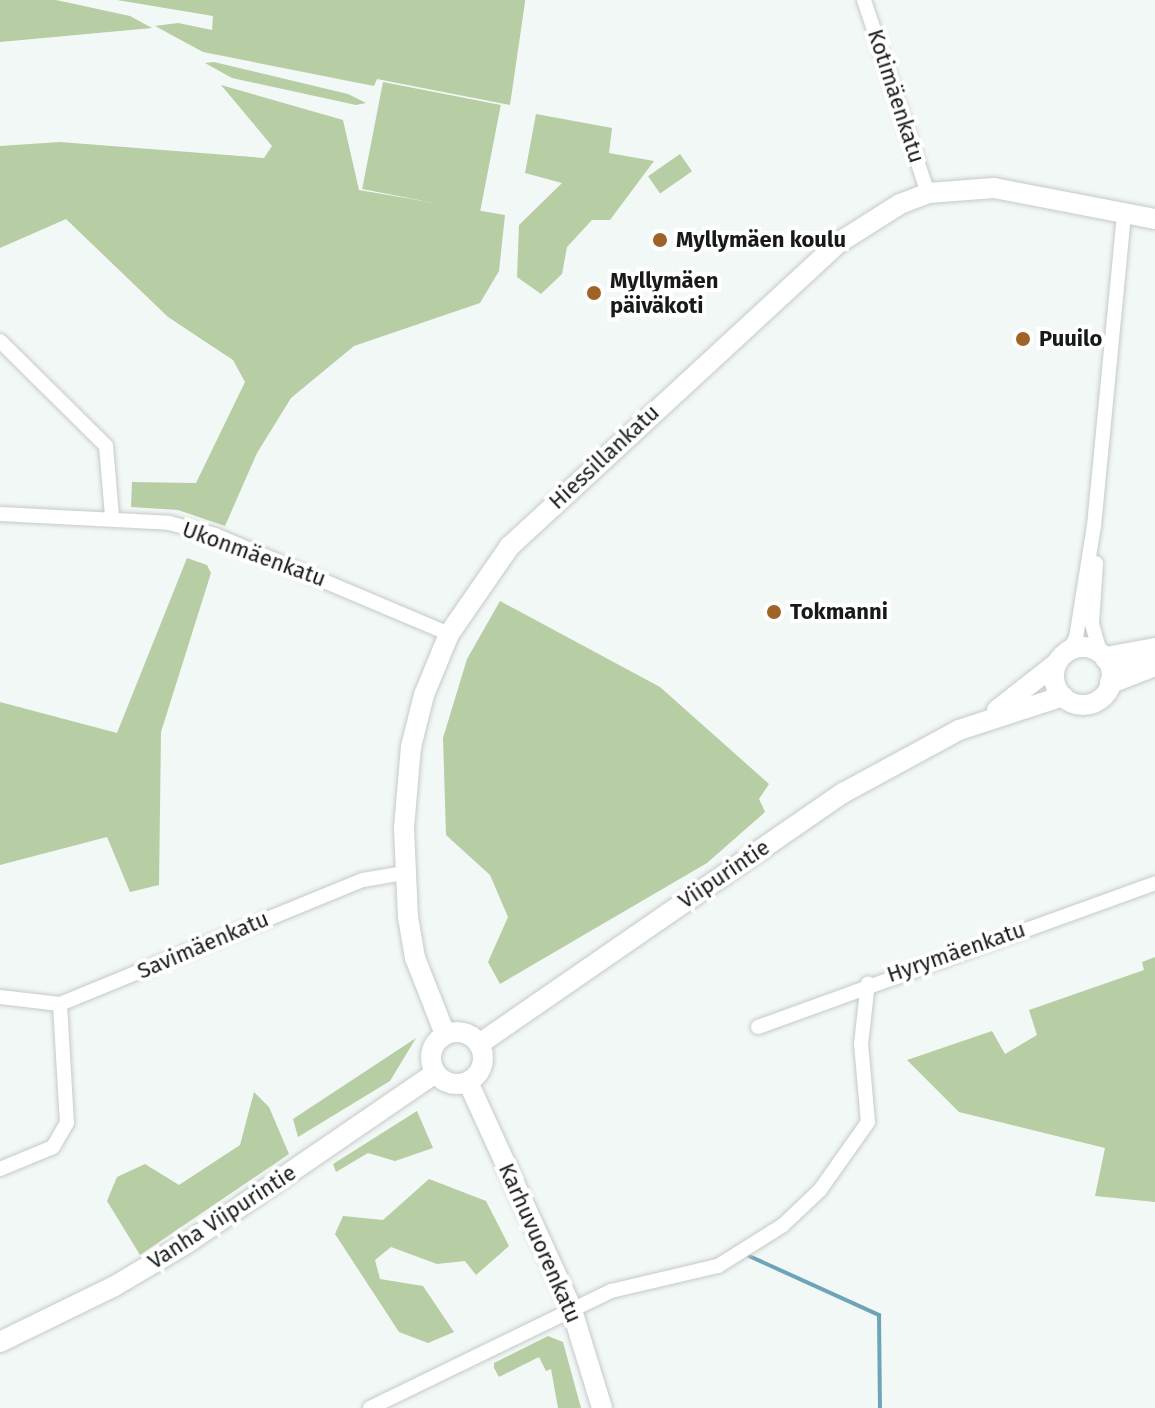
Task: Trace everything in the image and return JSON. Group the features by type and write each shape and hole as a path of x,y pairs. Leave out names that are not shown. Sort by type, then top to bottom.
{"main road":[{"path":"1103,655 1155,649"},
{"path":"1111,682 1155,665"}],"street":[{"name":"Kotimäenkatu","path":"864,0 928,193"},
{"name":"Hiessillankatu","path":"445,1034 415,958 404,873 411,747 424,695 449,634 510,546 840,242 872,220 928,193 994,188 1155,219"},
{"path":"1094,526 1092,624 1111,682 1102,697 1087,704 1063,696 1054,675 1076,638 1094,526 1124,212"},
{"path":"0,341 106,446 112,516"},
{"name":"Ukonmäenkatu","path":"0,514 112,516 215,535 449,634"},
{"path":"1063,657 1103,655"},
{"name":"Viipurintie","path":"479,1044 843,793 979,722 1063,657"},
{"name":"Viipurintie","path":"979,722 1063,696"},
{"name":"Savimäenkatu","path":"0,997 60,1004 363,880 404,873"},
{"name":"Hyrymäenkatu","path":"758,1027 868,983 1155,883"},
{"path":"370,1408 571,1307 611,1291 718,1266 783,1225 820,1190 868,1122 861,1044 868,983"},
{"path":"0,1169 53,1147 67,1123 60,1004"},
{"path":"464,1033 479,1044 480,1069 468,1082 450,1084 434,1074 433,1047 445,1034 464,1033"},
{"name":"Vanha Viipurintie","path":"0,1342 113,1287 187,1243 434,1074"},
{"name":"Karhuvuorenkatu","path":"468,1082 571,1307 602,1408"}],"green space":[{"path":"0,0 56,0 130,16 152,28 0,42"},
{"path":"117,0 525,2 510,105 377,79 374,86 203,52 155,26 178,23 212,30 213,16"},
{"path":"214,62 348,94 366,103 356,105 232,78 205,63"},
{"path":"383,82 501,105 480,212 362,189"},
{"path":"221,85 343,120 359,190 505,215 499,271 480,303 354,346 291,398 257,453 225,526 178,510 131,507 132,482 196,483 245,382 233,360 168,317 66,219 0,248 0,146 60,142 264,158 272,146"},
{"path":"536,114 612,128 609,153 654,161 610,220 592,220 567,247 562,274 541,294 517,277 519,225 562,183 525,173"},
{"path":"680,154 692,171 660,194 648,176"},
{"path":"187,558 207,565 211,573 161,732 159,885 130,892 107,837 0,865 0,702 117,733"},
{"path":"500,601 660,687 769,784 759,799 765,812 707,863 500,984 488,962 508,917 490,875 446,835 443,738 467,659"},
{"path":"1155,957 1155,1202 1095,1196 1105,1148 959,1112 907,1060 992,1031 1005,1054 1037,1035 1029,1010 1144,970 1142,962"},
{"path":"416,1038 390,1081 298,1137 293,1119"},
{"path":"254,1092 269,1107 289,1154 140,1255 107,1201 117,1177 145,1164 179,1185 240,1145"},
{"path":"417,1111 433,1148 395,1161 368,1153 336,1172 333,1164"},
{"path":"429,1179 486,1201 509,1246 476,1275 465,1261 437,1264 391,1247 375,1260 380,1279 423,1286 454,1332 428,1343 399,1332 335,1234 343,1216 383,1220"},
{"path":"548,1336 563,1342 581,1408 558,1408 551,1369 546,1371 539,1357 499,1377 494,1368 494,1363"}],"waterway":[{"path":"749,1256 879,1315 880,1408"}],"place":[{"name":"Myllymäen koulu","path":"660,240"},
{"name":"Myllymäen päiväkoti","path":"594,293"},
{"name":"Puuilo","path":"1023,339"},
{"name":"Tokmanni","path":"774,612"}]}
